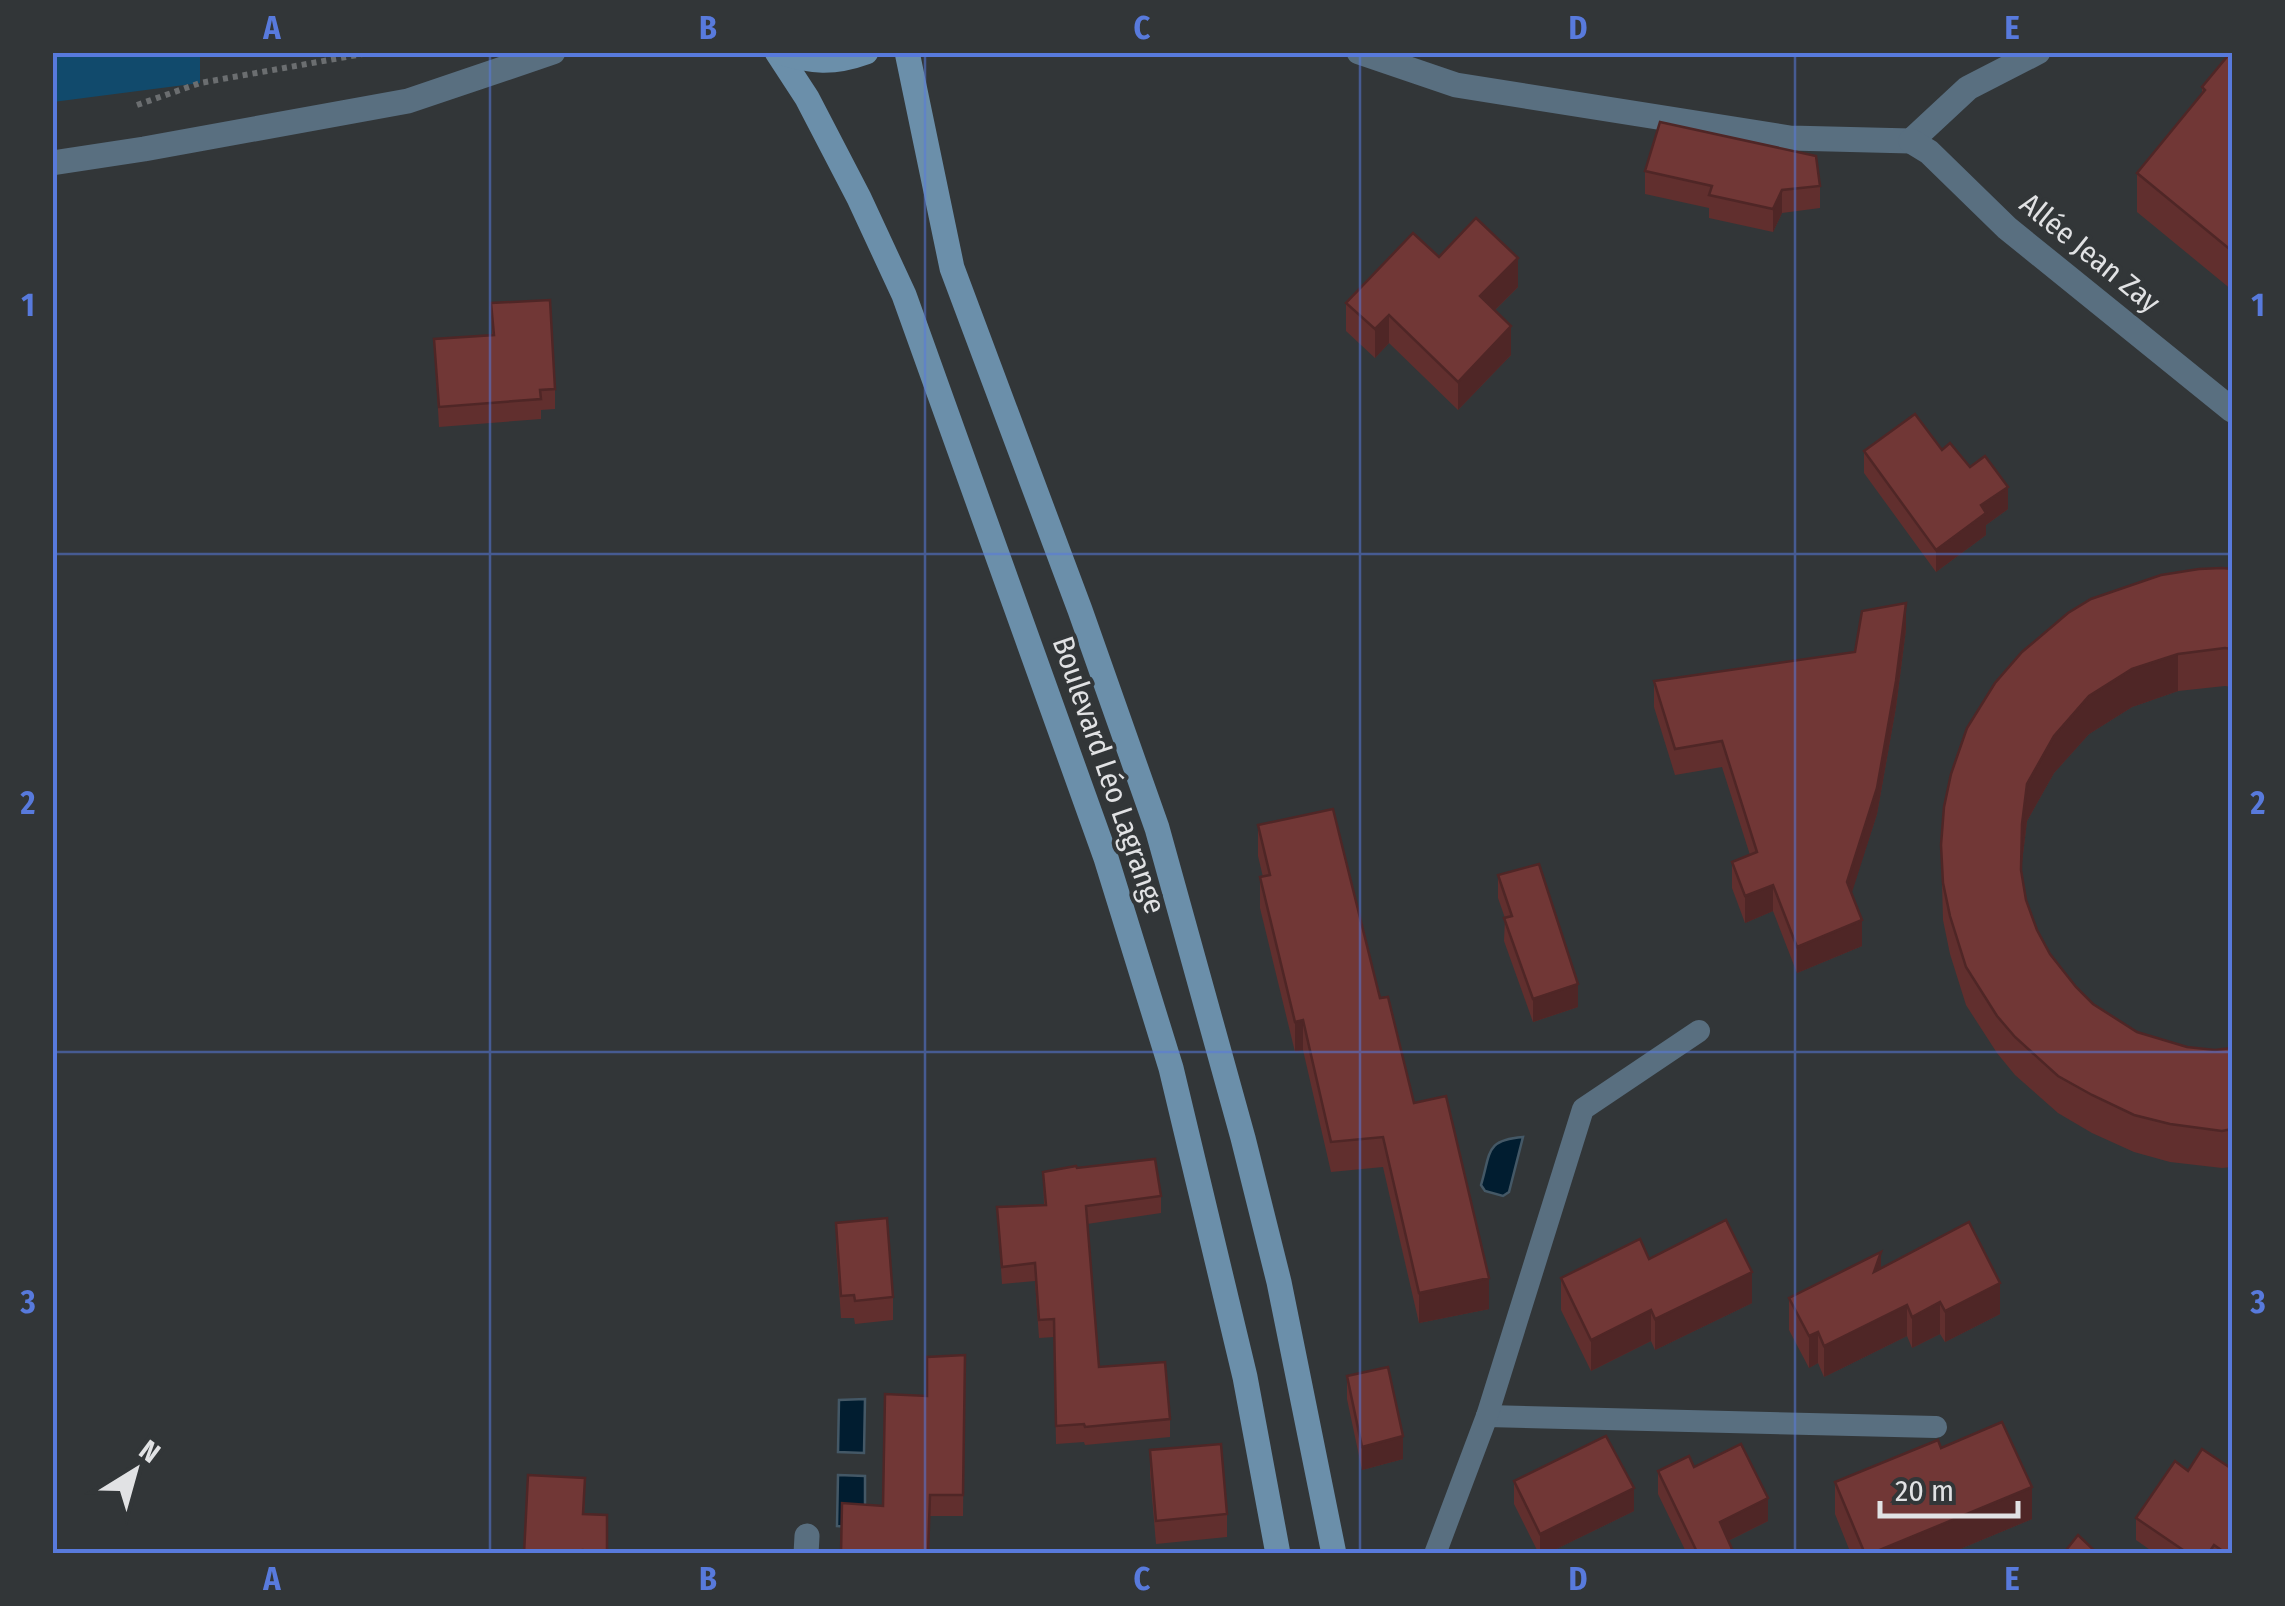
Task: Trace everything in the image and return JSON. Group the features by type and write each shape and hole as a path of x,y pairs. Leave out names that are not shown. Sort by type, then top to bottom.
{"main road":[{"path":"778,52 810,61 844,60 866,52"},
{"name":"Boulevard Léo Lagrange","path":"778,52 816,115 904,295 1106,858 1172,1068 1246,1377 1278,1554"},
{"name":"Boulevard Léo Lagrange","path":"907,52 952,268 1080,610 1168,866 1279,1282 1334,1554"}],"street":[{"path":"52,163 408,101 553,52"},
{"path":"1360,52 1456,86 1790,138 1911,141 1968,88 2038,52"},
{"name":"Allée Jean Zay","path":"1911,141 1929,152 2006,228 2232,410"}],"lane":[{"path":"1435,1554 1487,1416 1583,1109 1700,1032"},
{"path":"1487,1416 1936,1427"}],"path":[{"path":"137,105 200,83 374,52"}],"shaded area":[{"path":"52,53 200,53 200,83 53,102"},
{"path":"1523,1137 1509,1192 1503,1196 1485,1191 1481,1185 1492,1150 1502,1141"},
{"path":"865,1399 864,1453 838,1452 839,1400"},
{"path":"838,1475 865,1476 865,1528 837,1526"}],"building":[{"path":"2232,52 2232,251 2137,173"},
{"path":"1660,122 1816,156 1820,186 1782,190 1773,209 1709,195 1712,186 1645,171"},
{"path":"1476,218 1518,258 1480,296 1511,326 1458,382 1389,315 1375,329 1346,303 1413,233 1439,257"},
{"path":"550,300 555,389 540,390 541,399 439,407 434,339 494,335 491,303"},
{"path":"1915,414 1942,450 1950,443 1970,467 1985,456 2008,487 1981,505 1986,513 1936,550 1864,451"},
{"path":"2232,569 2232,649 2178,654 2132,669 2089,696 2054,736 2027,784 2021,870 2037,930 2050,954 2093,1004 2137,1032 2187,1047 2232,1048 2232,1129 2222,1131 2134,1115 2058,1076 2015,1037 1966,967 1943,883 1941,845 1951,774 1967,728 1995,683 2022,652 2091,599 2161,575"},
{"path":"1906,603 1877,788 1847,882 1862,920 1797,947 1773,885 1745,896 1732,862 1757,852 1722,741 1675,749 1654,681 1855,652 1862,611"},
{"path":"1333,809 1380,998 1388,997 1414,1103 1446,1096 1489,1278 1419,1293 1383,1137 1331,1142 1303,1020 1295,1022 1260,877 1270,875 1258,825"},
{"path":"1539,864 1578,984 1533,999 1504,918 1512,916 1498,875"},
{"path":"1155,1159 1161,1196 1086,1206 1099,1367 1165,1362 1170,1419 1056,1426 1054,1319 1039,1320 1035,1263 1002,1267 997,1207 1046,1205 1043,1172"},
{"path":"887,1218 893,1297 855,1301 854,1295 841,1296 836,1223"},
{"path":"1726,1220 1752,1272 1655,1319 1651,1310 1591,1340 1561,1278 1640,1239 1649,1259"},
{"path":"1969,1222 2000,1283 1945,1311 1940,1302 1912,1317 1907,1305 1824,1346 1818,1332 1809,1336 1789,1298 1881,1252 1874,1272"},
{"path":"965,1355 963,1495 930,1495 928,1554 841,1554 842,1503 883,1506 885,1394 927,1396 927,1357"},
{"path":"1388,1367 1403,1436 1362,1447 1347,1376"},
{"path":"2002,1422 2032,1487 1865,1554 1835,1482 1938,1440 1941,1448"},
{"path":"1606,1436 1634,1488 1540,1534 1514,1481"},
{"path":"1221,1444 1227,1514 1156,1521 1150,1450"},
{"path":"1741,1444 1768,1498 1720,1522 1732,1549 1724,1554 1698,1554 1658,1471 1689,1456 1694,1467"},
{"path":"2202,1449 2232,1469 2232,1554 2214,1545 2208,1554 2189,1554 2136,1518 2175,1461 2188,1471"},
{"path":"528,1475 585,1478 583,1514 607,1515 607,1552 524,1554"},
{"path":"2078,1535 2098,1554 2063,1554"}]}
